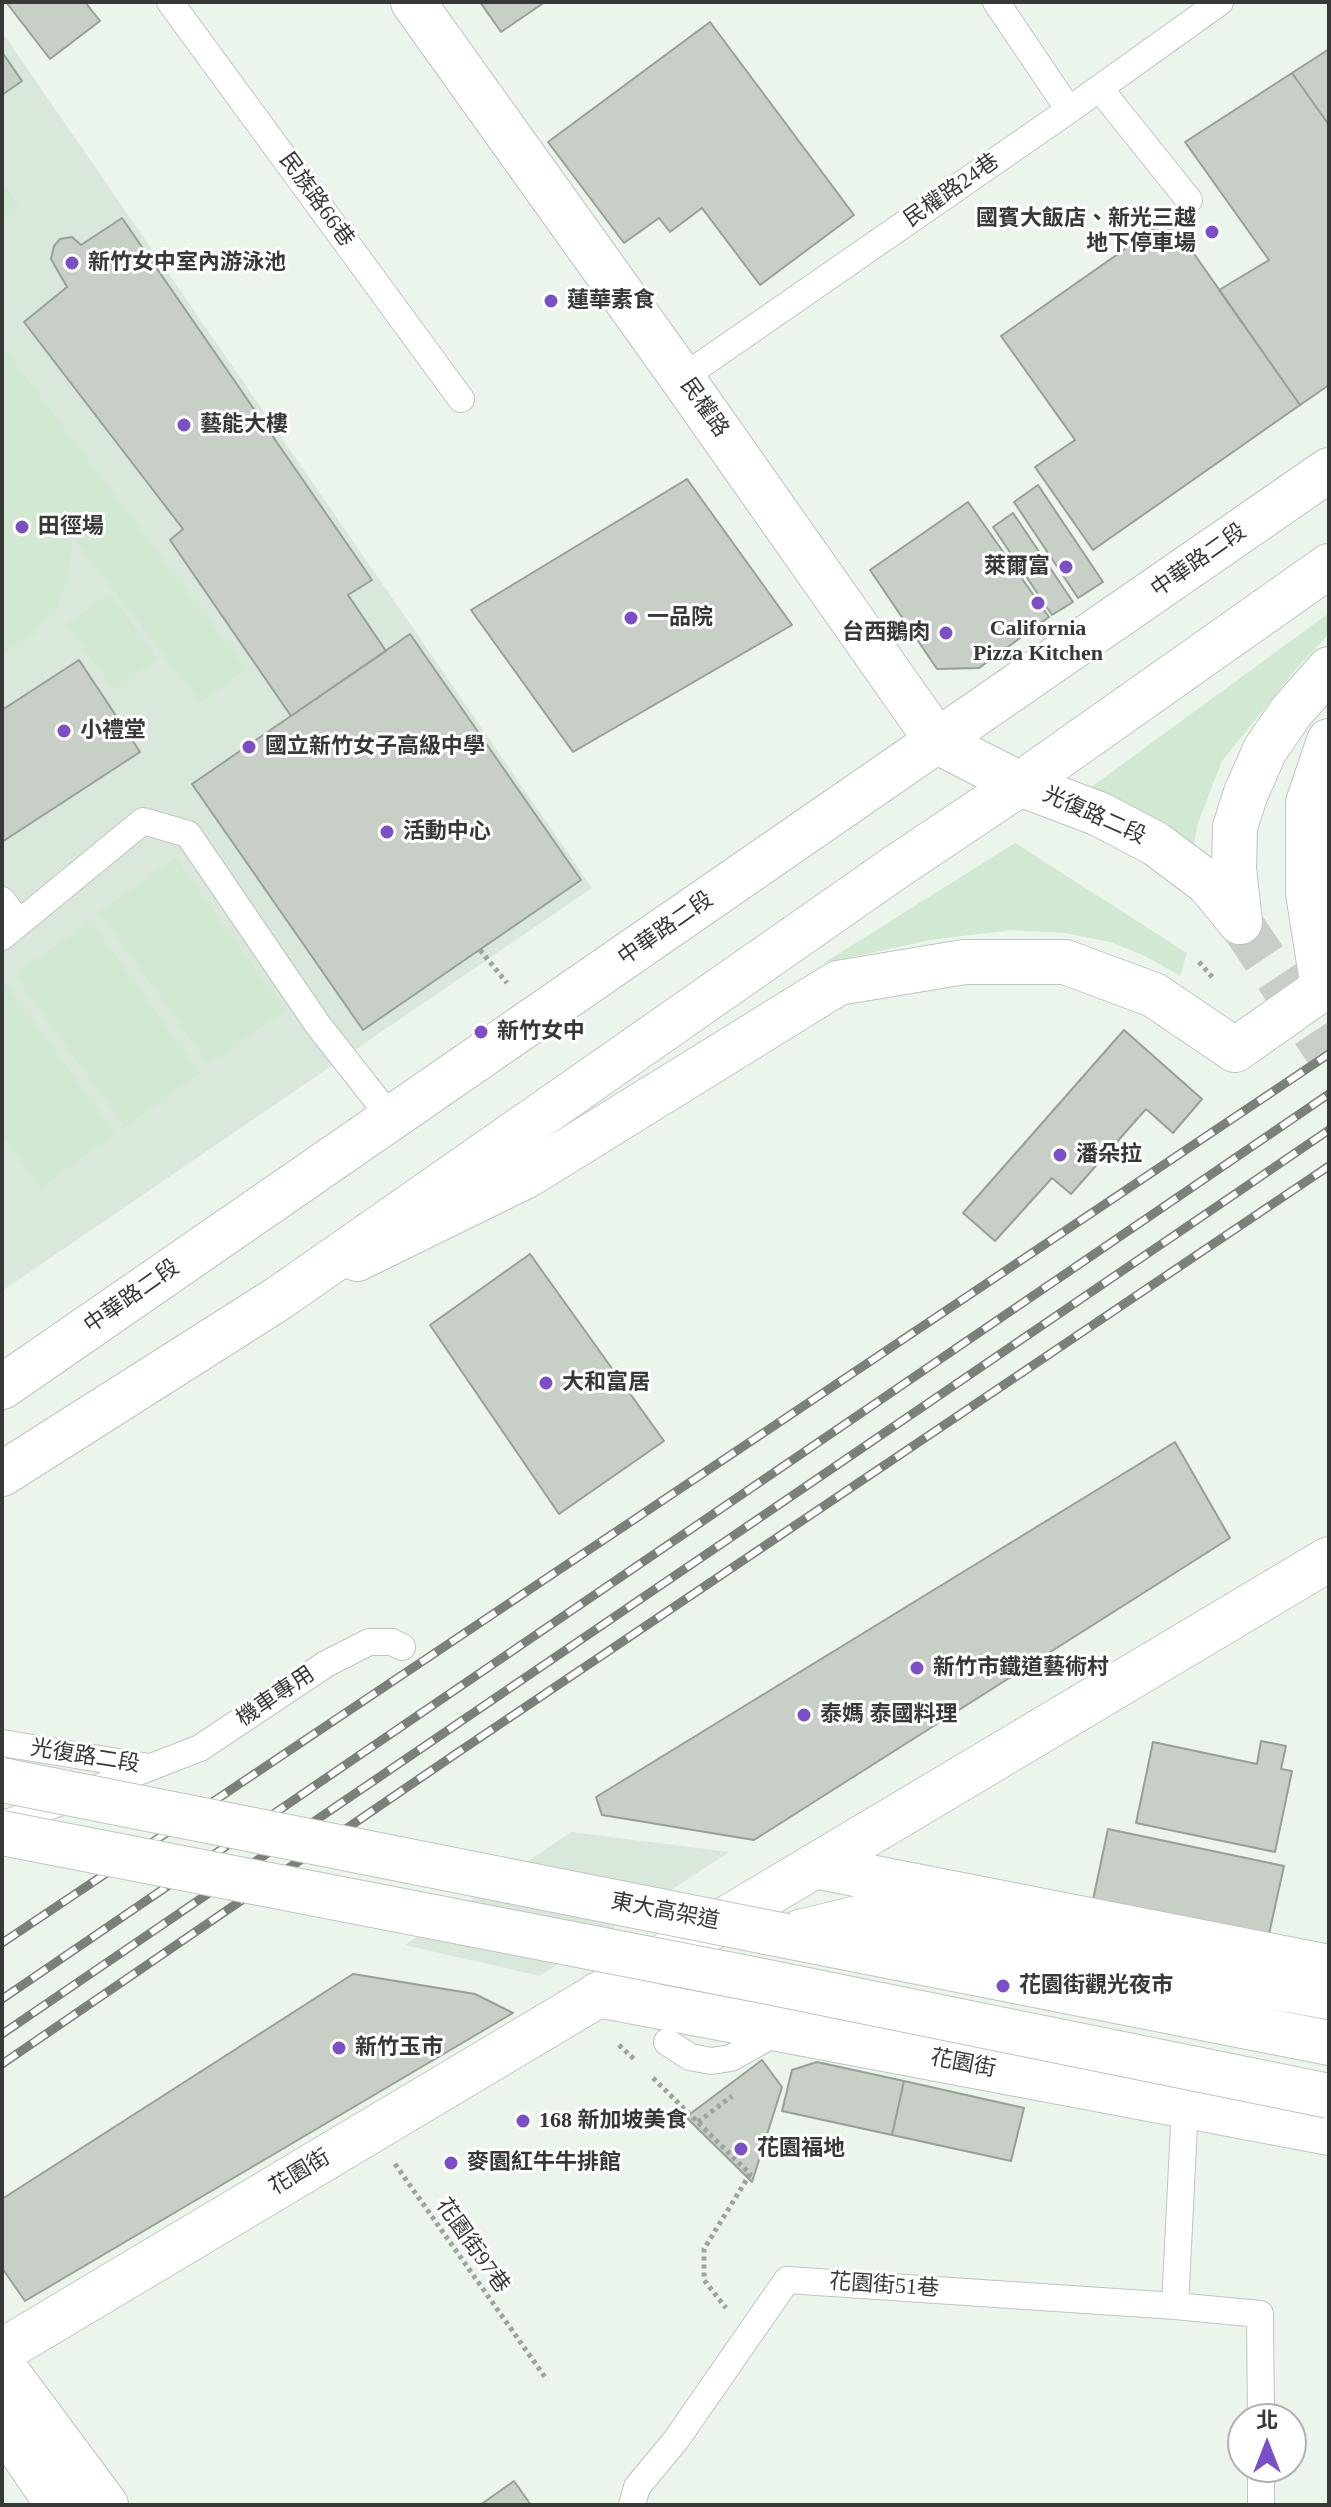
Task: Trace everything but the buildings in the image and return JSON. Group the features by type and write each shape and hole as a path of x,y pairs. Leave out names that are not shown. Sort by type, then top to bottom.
{"street":[{"name":"民權路","path":"413,2 938,742 1020,784"},
{"name":"中華路二段","path":"2,1387 1329,470"},
{"path":"2,1474 279,1298 1329,566"},
{"name":"光復路二段","path":"1020,784 1099,814 1156,844 1208,883 1240,922 1234,869 1235,827 1246,793 1265,750 1291,712 1329,669"},
{"path":"279,1298 528,1175 838,983 964,962 1065,962 1154,995 1235,1050 1323,988 1308,893 1308,803 1329,741"},
{"name":"花園街","path":"2,2351 1329,1559"},
{"name":"東大高架道","path":"2,1780 1329,2043"},
{"path":"2,1833 753,1979 1329,2096"},
{"path":"814,1866 1329,1967"},
{"path":"786,1936 870,1915 1329,1997"},
{"name":"花園街","path":"588,2000 781,2030 1329,2133"},
{"path":"2,2365 106,2505"},
{"path":"2,2423 58,2505"}],"lane":[{"name":"民族路66巷","path":"170,2 461,399"},
{"path":"996,2 1069,110"},
{"name":"民權路24巷","path":"682,378 1100,89 1220,2"},
{"path":"1100,89 1189,200"},
{"path":"2,900 10,930 143,821 188,834 318,1025 391,1118"},
{"name":"機車專用","path":"152,1768 200,1748 326,1664 369,1642 392,1642 402,1647"},
{"name":"光復路二段","path":"2,1743 152,1768"},
{"name":"光復路二段","path":"2,1825 152,1768"},
{"path":"667,2042 690,2057 711,2061 731,2058 781,2030"},
{"path":"1175,2306 1185,2106"},
{"name":"花園街51巷","path":"632,2505 637,2487 676,2440 787,2280 1260,2314 1261,2403"},
{"path":"1261,2483 1261,2505"}],"path":[{"path":"480,950 508,985"},
{"path":"588,2000 750,2174 704,2249 704,2280 748,2338"},
{"name":"花園街97巷","path":"371,2130 547,2380"}],"shaded area":[{"name":"國立新竹女子高級中學","path":"2,32 592,888 2,1291"},
{"path":"2,183 19,206 2,218"},
{"path":"2,346 246,669 201,703 73,538 68,579 56,608 33,635 2,653"},
{"path":"110,593 157,659 114,690 67,624"},
{"path":"1329,613 1329,634 1296,669 1222,761 1198,823 1193,849 1083,793"},
{"path":"1015,843 1187,953 1180,976 1145,956 1110,942 1064,933 1011,930 930,940 824,963"},
{"path":"175,858 285,1010 209,1064 99,912"},
{"path":"90,921 200,1073 125,1127 15,975"},
{"path":"5,982 115,1133 41,1188 2,1134 2,984"},
{"path":"571,1832 729,1852 540,1976 405,1945"}],"tunnel":[{"path":"1240,922 1329,1055"}],"railway":[{"path":"2,1943 1329,1054"},
{"path":"2,1999 1329,1094"},
{"path":"2,2034 1329,1130"},
{"path":"2,2064 457,1753 1329,1166"}],"place":[{"name":"國賓大飯店、新光三越 地下停車場","path":"1212,232"},
{"name":"新竹女中室內游泳池","path":"72,263"},
{"name":"蓮華素食","path":"551,301"},
{"name":"藝能大樓","path":"184,425"},
{"name":"田徑場","path":"22,527"},
{"name":"萊爾富","path":"1066,567"},
{"name":"California Pizza Kitchen","path":"1038,603"},
{"name":"一品院","path":"631,618"},
{"name":"台西鵝肉","path":"946,633"},
{"name":"小禮堂","path":"64,731"},
{"name":"國立新竹女子高級中學","path":"249,747"},
{"name":"活動中心","path":"387,832"},
{"name":"新竹女中","path":"481,1032"},
{"name":"潘朵拉","path":"1060,1155"},
{"name":"大和富居","path":"546,1383"},
{"name":"新竹市鐵道藝術村","path":"917,1668"},
{"name":"泰媽 泰國料理","path":"804,1715"},
{"name":"花園街觀光夜市","path":"1003,1986"},
{"name":"新竹玉市","path":"339,2048"},
{"name":"168 新加坡美食","path":"523,2121"},
{"name":"花園福地","path":"741,2149"},
{"name":"麥園紅牛牛排館","path":"451,2163"}]}
